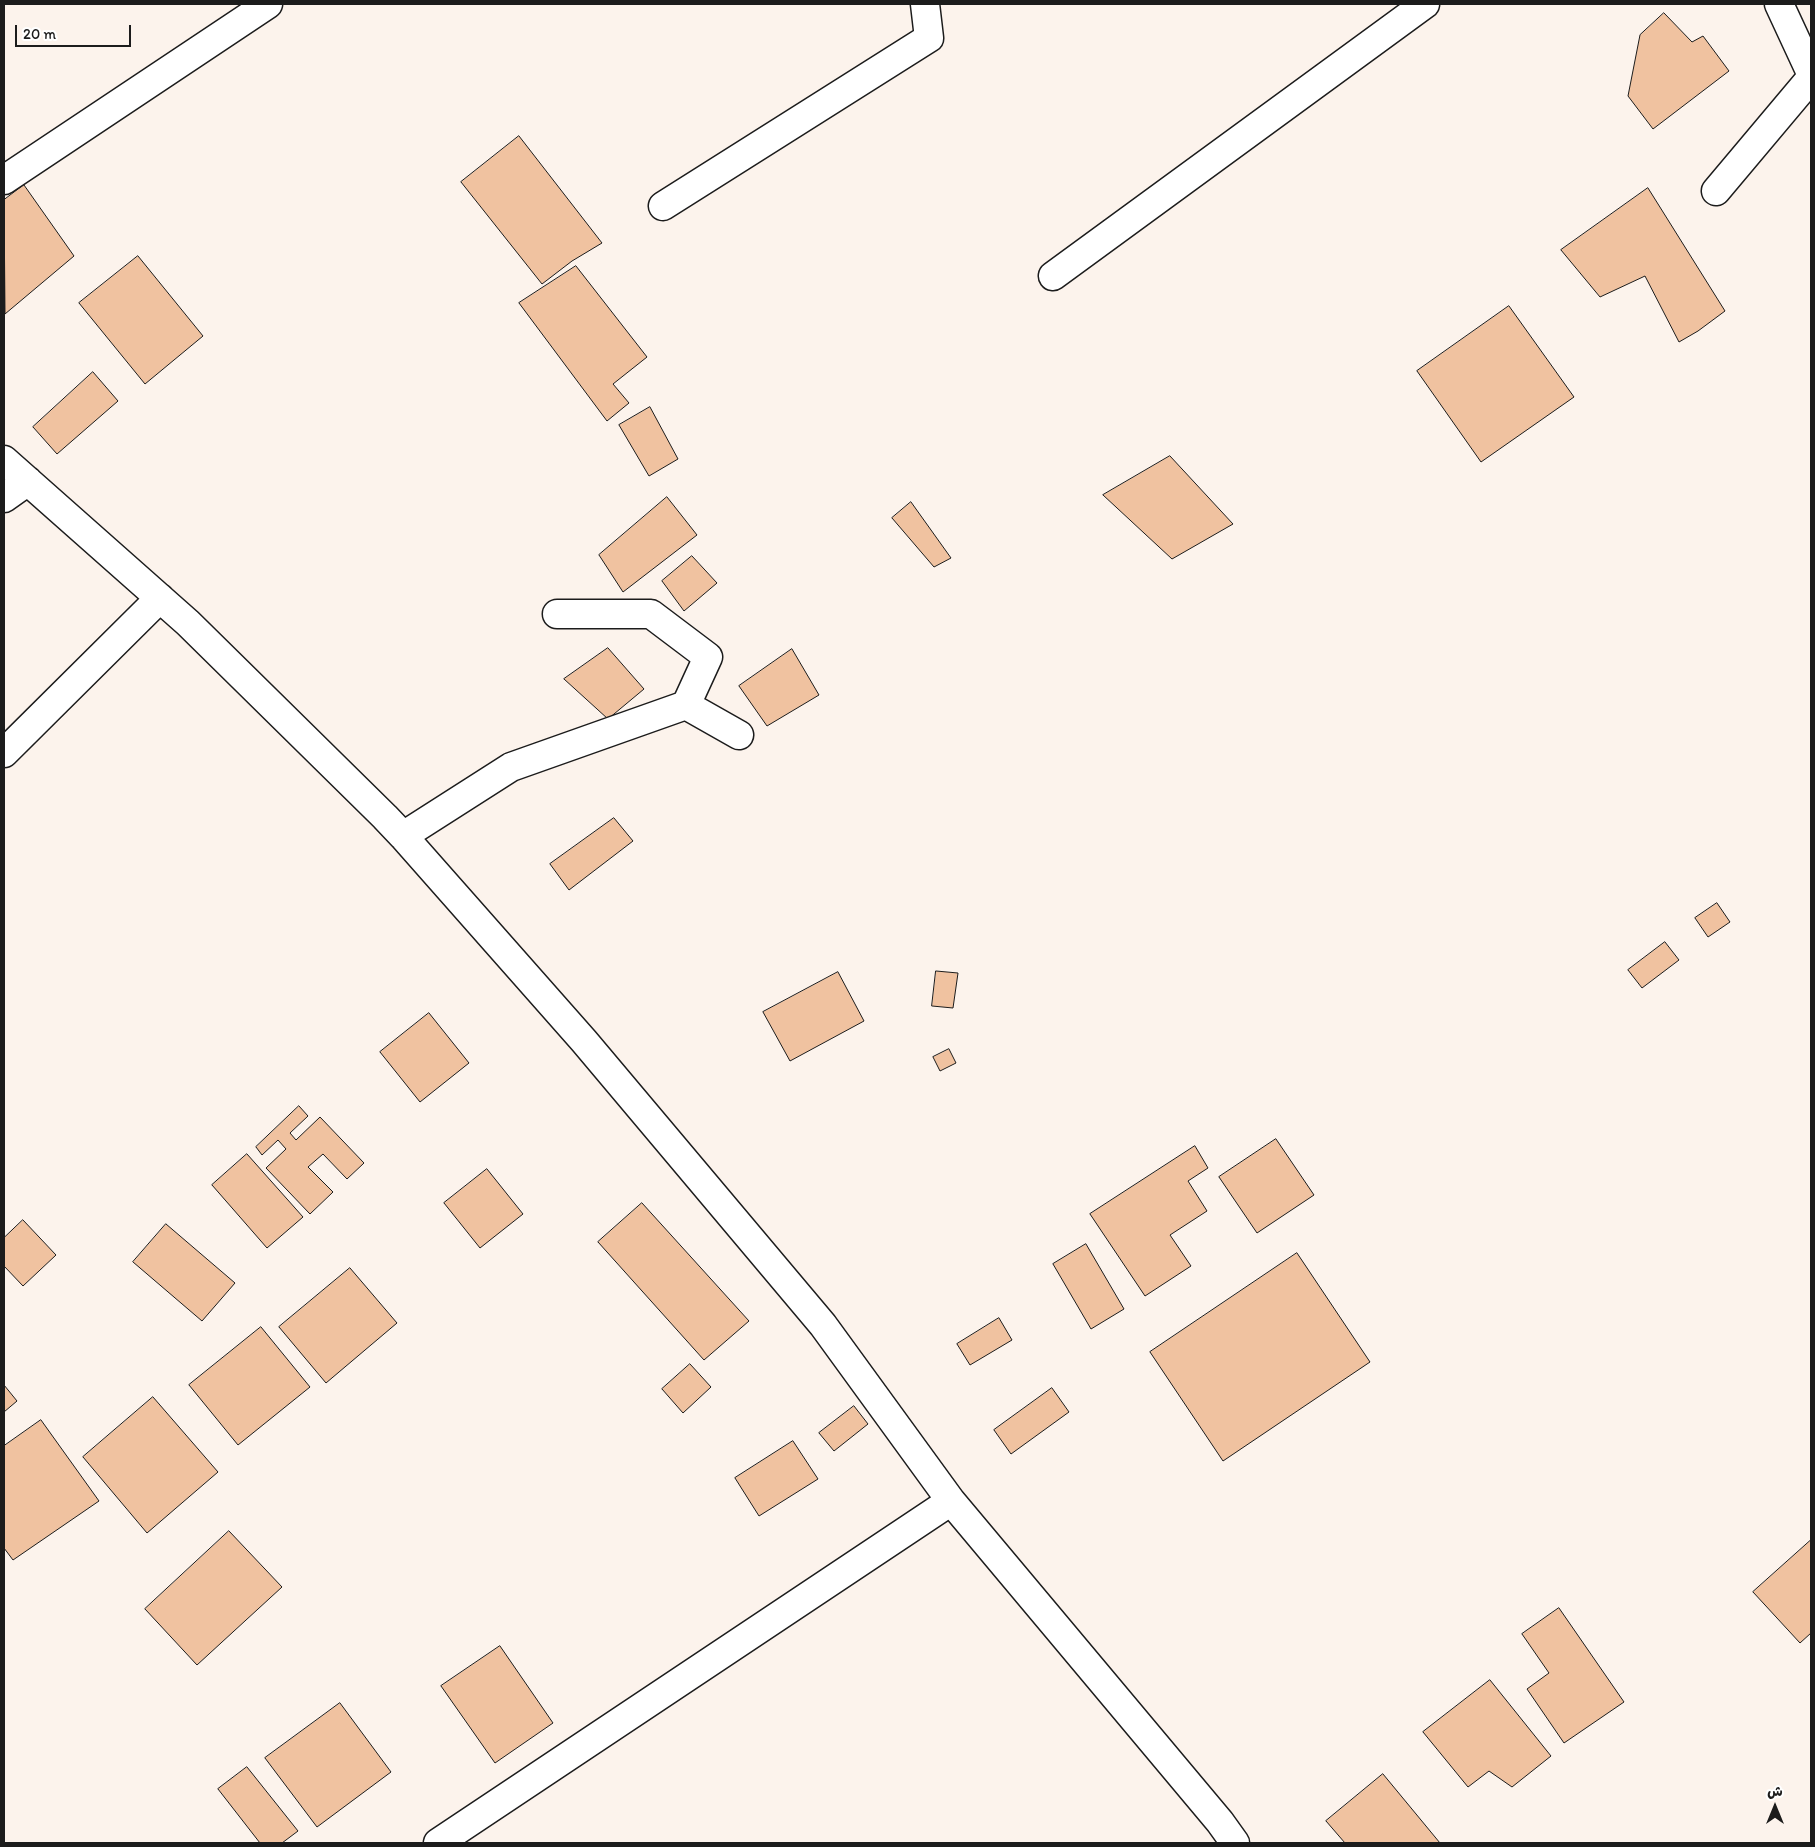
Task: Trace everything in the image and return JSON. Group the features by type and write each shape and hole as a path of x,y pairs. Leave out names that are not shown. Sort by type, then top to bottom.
{"street":[{"path":"4,180 268,4"},
{"path":"663,206 929,38 925,4"},
{"path":"1054,276 1425,4"},
{"path":"1779,4 1811,73"},
{"path":"1716,191 1811,78"},
{"path":"4,460 188,623 403,836 591,1048 816,1317 951,1501 1220,1822 1235,1843"},
{"path":"4,498 28,481"},
{"path":"4,753 160,598"},
{"path":"403,836 511,767 686,704 708,657 651,614 557,614"},
{"path":"686,704 739,735"},
{"path":"438,1843 951,1501"}],"building":[{"path":"1664,13 1692,42 1703,36 1729,71 1653,129 1628,96 1640,35"},
{"path":"519,136 602,243 572,261 542,284 461,182"},
{"path":"24,185 74,256 5,314 4,200"},
{"path":"1648,188 1725,311 1679,342 1645,276 1600,297 1561,250"},
{"path":"138,256 203,336 145,384 79,303"},
{"path":"576,266 647,357 613,384 629,403 607,421 519,303"},
{"path":"1509,306 1574,397 1481,462 1417,371"},
{"path":"93,372 118,401 57,454 33,427"},
{"path":"650,407 678,459 649,476 619,425"},
{"path":"1170,456 1233,524 1172,559 1103,495"},
{"path":"667,497 697,535 623,592 599,555"},
{"path":"911,502 951,558 934,567 892,518"},
{"path":"692,556 717,583 684,611 662,581"},
{"path":"608,648 644,689 608,719 564,679"},
{"path":"792,649 819,695 767,726 739,686"},
{"path":"614,818 633,841 569,890 550,864"},
{"path":"1717,903 1730,922 1708,937 1695,918"},
{"path":"1665,942 1679,960 1642,988 1628,970"},
{"path":"936,971 958,973 953,1008 932,1006"},
{"path":"838,972 864,1021 790,1061 763,1012"},
{"path":"429,1013 469,1063 420,1102 380,1052"},
{"path":"949,1049 956,1063 940,1071 933,1057"},
{"path":"299,1106 308,1116 290,1133 296,1140 320,1117 364,1163 347,1179 323,1154 308,1167 333,1192 310,1214 266,1168 286,1149 278,1140 262,1155 256,1147"},
{"path":"1276,1139 1314,1195 1257,1233 1219,1177"},
{"path":"1195,1146 1208,1168 1188,1181 1207,1211 1170,1235 1191,1266 1145,1296 1090,1214"},
{"path":"247,1154 303,1217 267,1248 212,1185"},
{"path":"487,1169 523,1214 480,1248 444,1203"},
{"path":"642,1203 749,1321 704,1360 598,1242"},
{"path":"23,1220 56,1255 23,1286 4,1266 4,1238"},
{"path":"166,1224 235,1283 202,1321 133,1262"},
{"path":"1086,1244 1124,1309 1091,1329 1053,1264"},
{"path":"1297,1253 1370,1362 1223,1461 1150,1352"},
{"path":"350,1268 397,1323 326,1383 279,1327"},
{"path":"999,1318 1012,1340 970,1365 957,1344"},
{"path":"261,1327 310,1387 238,1445 189,1385"},
{"path":"690,1364 711,1387 683,1413 662,1389"},
{"path":"4,1385 17,1401 4,1412"},
{"path":"1052,1388 1069,1412 1011,1454 994,1430"},
{"path":"153,1397 218,1472 147,1533 83,1457"},
{"path":"854,1406 868,1424 834,1451 819,1433"},
{"path":"41,1420 99,1501 13,1560 4,1548 4,1446"},
{"path":"793,1441 818,1479 759,1516 735,1478"},
{"path":"229,1531 282,1587 197,1665 145,1609"},
{"path":"1811,1540 1811,1633 1800,1643 1753,1592"},
{"path":"1559,1608 1624,1702 1564,1743 1527,1689 1549,1673 1522,1634"},
{"path":"500,1646 553,1723 495,1763 441,1686"},
{"path":"1490,1680 1551,1756 1512,1787 1489,1771 1468,1787 1423,1732"},
{"path":"340,1703 391,1772 317,1827 265,1758"},
{"path":"247,1767 298,1831 282,1843 260,1843 218,1789"},
{"path":"1383,1774 1440,1843 1345,1843 1326,1821"}]}
